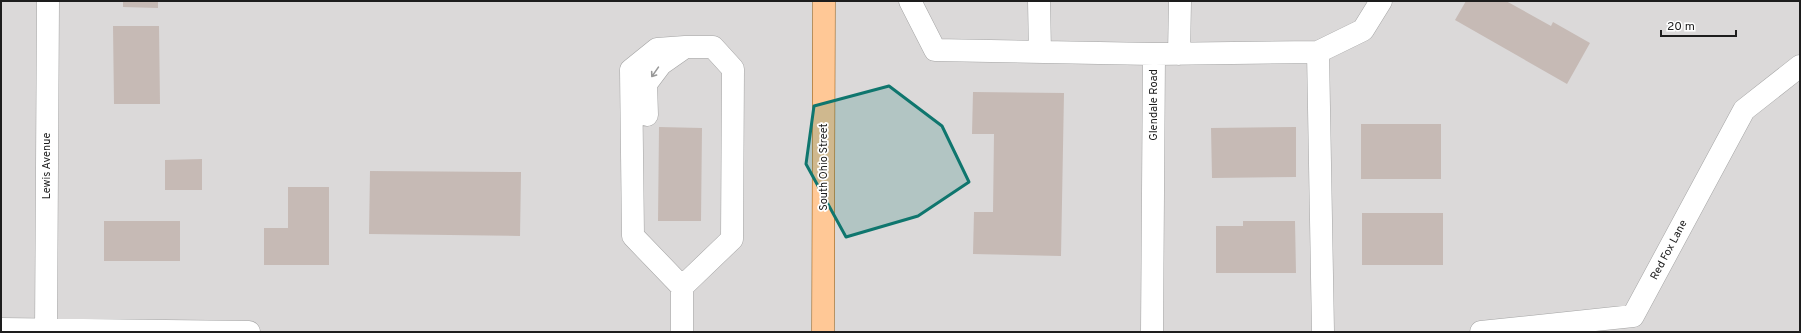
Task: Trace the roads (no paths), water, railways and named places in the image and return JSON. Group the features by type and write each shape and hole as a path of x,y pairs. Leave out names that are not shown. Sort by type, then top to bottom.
{"main road":[{"name":"South Ohio Street","path":"823,332 824,1"}],"street":[{"name":"Lewis Avenue","path":"46,331 48,1"},
{"path":"910,1 935,50 1154,54"},
{"path":"1039,1 1040,52"},
{"path":"1179,54 1180,1"},
{"name":"Glendale Road","path":"1152,332 1154,54 1318,52 1363,30 1381,1"},
{"path":"682,287 732,239 733,69 713,47 657,49 631,70 633,236 682,287 682,332"},
{"path":"1318,52 1323,332"},
{"name":"Red Fox Lane","path":"1481,332 1633,316 1744,110 1800,66"},
{"path":"1,329 46,331 249,332"}]}
